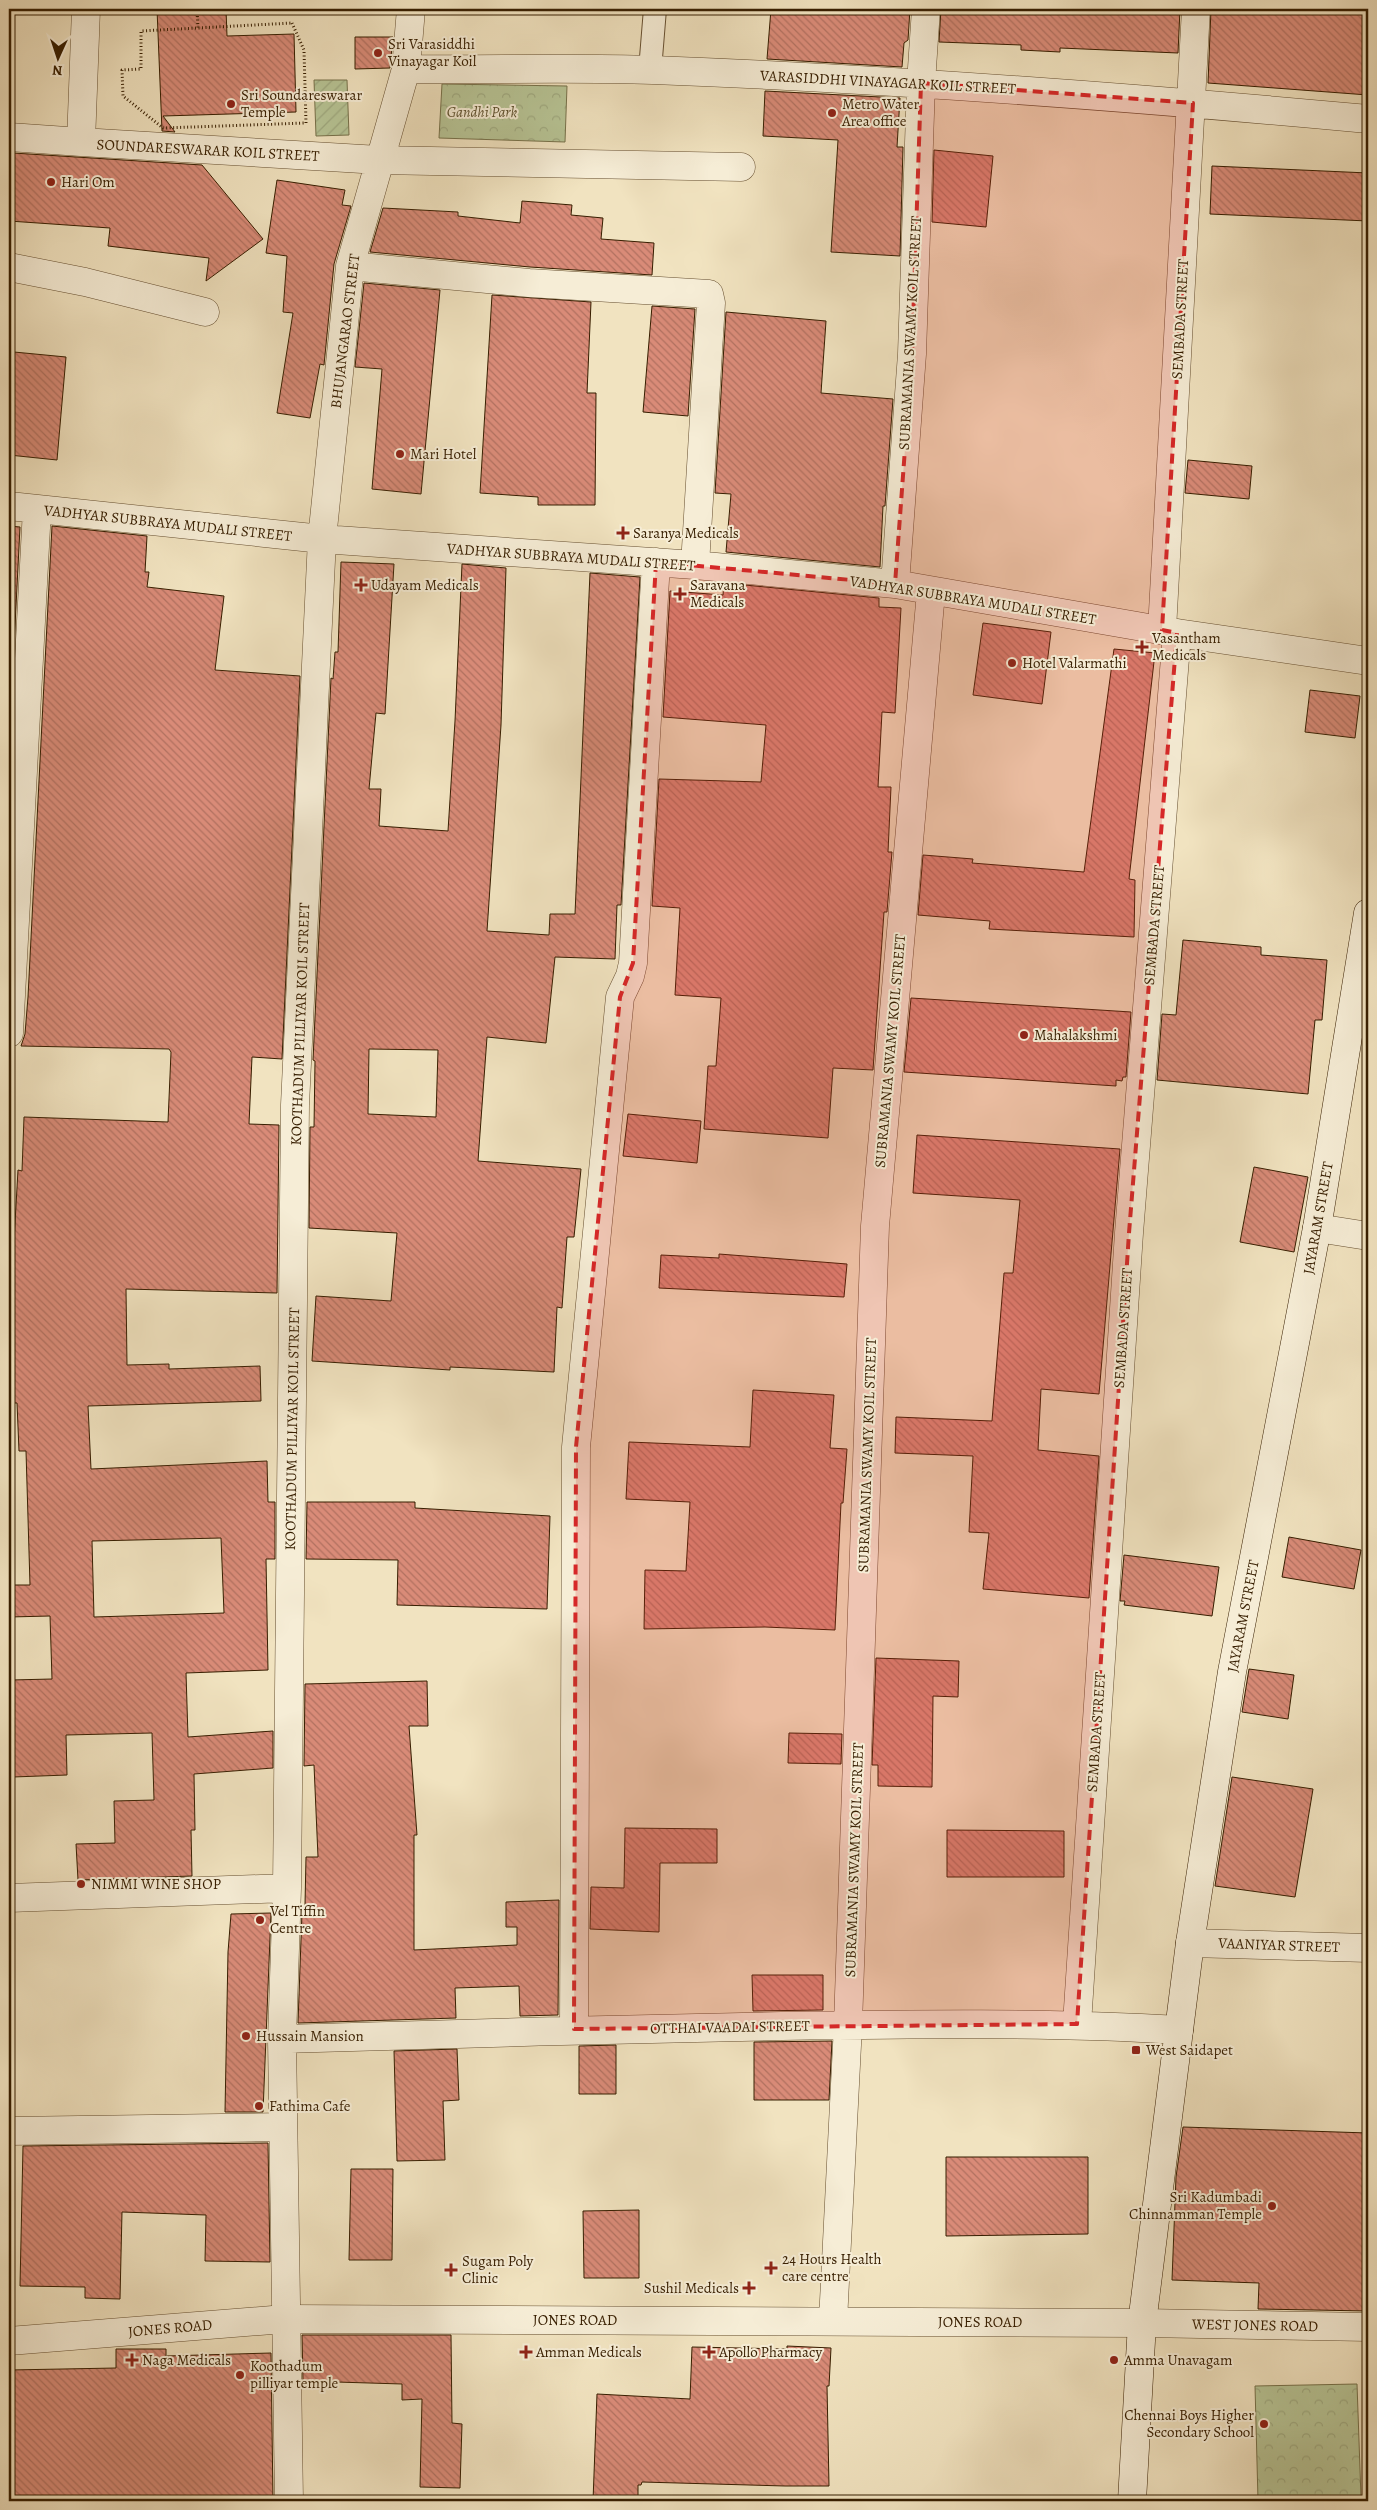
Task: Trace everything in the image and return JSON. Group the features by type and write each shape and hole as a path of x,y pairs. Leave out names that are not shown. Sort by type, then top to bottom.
{"street":[{"name":"SOUNDARESWARAR KOIL STREET","path":"86,9 81,142 379,160 741,167"},
{"name":"BHUJANGARAO STREET","path":"322,539 350,266 406,69 411,9"},
{"name":"SUBRAMANIA SWAMY KOIL STREET","path":"895,584 912,354 921,82 926,9"},
{"name":"SEMBADA STREET","path":"1077,2024 1169,631 1196,9"},
{"name":"VARASIDDHI VINAYAGAR KOIL STREET","path":"406,69 650,70 921,82 1193,103 1368,119"},
{"path":"9,137 81,142"},
{"path":"350,266 529,283 709,294 711,303 695,565"},
{"path":"9,267 85,282 205,312"},
{"name":"VADHYAR SUBBRAYA MUDALI STREET","path":"9,506 322,539 695,565 895,584 931,592 1169,631 1368,661"},
{"path":"9,1033 37,509"},
{"name":"KOOTHADUM PILLIYAR KOIL STREET","path":"290,2501 285,2318 282,2039 287,1888 295,1105 322,539"},
{"path":"574,2029 576,1447 620,997 630,976 633,963 656,562"},
{"name":"SUBRAMANIA SWAMY KOIL STREET","path":"833,2321 848,2025 875,1226 931,592"},
{"name":"JAYARAM STREET","path":"1132,2501 1142,2323 1190,1943 1232,1672 1317,1228 1368,914"},
{"path":"1317,1228 1368,1236"},
{"path":"9,1898 287,1888"},
{"name":"VAANIYAR STREET","path":"1190,1943 1368,1948"},
{"name":"OTTHAI VAADAI STREET","path":"282,2039 574,2029 848,2025 1077,2024 1179,2030"},
{"path":"9,2131 283,2127"},
{"name":"JONES ROAD","path":"9,2341 285,2318 1142,2323"},
{"name":"WEST JONES ROAD","path":"1142,2323 1368,2328"}],"lane":[{"path":"650,70 655,9"}],"path":[{"path":"197,9 198,28"},
{"path":"292,23 304,50 306,123 163,128 123,96 122,70 141,70 141,31 198,28 292,23"}],"highlighted area":[{"path":"921,83 1193,103 1162,630 1177,633 1129,1233 1077,2024 574,2029 576,1447 620,997 633,963 656,562 895,584 912,354"}],"green space":[{"path":"314,80 347,80 349,135 316,136"},
{"name":"Gandhi Park","path":"442,84 567,86 565,142 439,138"},
{"path":"1357,2384 1361,2498 1258,2500 1255,2386"}],"building":[{"path":"157,9 226,9 227,36 294,34 296,112 163,116 175,132 162,131"},
{"path":"771,9 910,9 908,40 904,43 902,67 767,59"},
{"path":"941,9 1180,9 1178,53 1060,48 1060,52 1021,50 1021,45 939,42"},
{"path":"1211,9 1368,9 1368,95 1208,83"},
{"name":"Sri Varasiddhi Vinayagar Koil","path":"355,37 393,37 390,68 355,69"},
{"path":"765,91 900,98 897,147 903,147 900,256 831,252 838,140 763,136"},
{"path":"934,150 993,156 986,227 932,222"},
{"path":"13,153 202,165 263,239 206,281 209,258 108,246 110,228 9,221"},
{"path":"1212,166 1368,173 1368,221 1210,214"},
{"path":"277,180 345,190 342,205 351,206 334,264 324,365 320,364 310,418 277,413 293,313 283,312 287,256 266,253"},
{"path":"522,201 572,205 571,215 603,218 601,239 654,243 652,275 530,267 370,252 383,208 458,212 458,216 520,223"},
{"path":"364,283 440,290 421,494 372,489 382,369 355,367"},
{"path":"492,295 591,302 587,393 596,393 595,505 538,505 538,497 480,493"},
{"path":"652,306 695,309 688,416 643,412"},
{"path":"726,312 826,321 821,393 893,399 885,506 883,506 880,567 726,552 731,494 715,493"},
{"path":"14,352 66,357 57,460 9,455 9,411"},
{"path":"1188,460 1252,466 1249,499 1185,493"},
{"path":"9,526 20,527 9,745"},
{"path":"52,526 147,536 145,572 149,572 147,587 224,596 215,670 300,676 282,1059 252,1057 249,1124 279,1125 277,1293 126,1289 127,1365 169,1364 169,1369 260,1366 261,1401 88,1406 91,1469 267,1461 268,1502 275,1502 275,1559 266,1559 268,1670 186,1673 188,1737 273,1731 273,1768 194,1774 195,1830 191,1830 192,1876 78,1880 76,1844 115,1843 114,1801 154,1800 152,1733 66,1735 67,1775 13,1777 11,1680 52,1679 50,1616 9,1617 9,1585 30,1585 26,1451 19,1451 17,1403 9,1403 9,1370 12,1370 10,1312 18,1170 22,1171 24,1117 168,1122 171,1052 169,1049 21,1046 25,1034","holes":["221,1538 224,1613 94,1617 92,1541"]},
{"path":"341,562 394,564 385,714 376,713 369,789 381,789 379,826 448,831 462,564 506,568 501,725 487,931 549,935 550,914 575,914 590,573 640,577 621,905 617,905 615,959 555,957 546,1043 487,1037 478,1161 581,1169 574,1237 567,1237 562,1308 557,1307 554,1372 450,1367 450,1370 312,1361 316,1296 391,1301 397,1233 309,1228 310,1127 314,1127 315,1061 313,1060 331,678 333,679 335,652 338,652","holes":["369,1049 438,1050 436,1117 368,1114"]},
{"path":"724,583 879,598 879,607 901,608 895,713 882,712 878,787 891,787 888,852 892,852 887,912 884,912 873,1070 833,1068 828,1138 704,1129 708,1066 716,1066 721,998 675,995 680,908 652,906 659,779 761,782 766,725 663,717 670,591 723,595"},
{"name":"Hotel Valarmathi","path":"983,623 1051,632 1042,704 973,695"},
{"path":"1114,649 1155,653 1129,879 1135,880 1134,937 989,929 990,921 918,915 923,855 973,859 972,863 1084,872"},
{"path":"1310,690 1360,696 1355,738 1305,732"},
{"path":"1183,940 1261,947 1261,955 1327,960 1322,1020 1315,1020 1308,1094 1157,1080 1162,1014 1176,1015"},
{"name":"Mahalakshmi","path":"911,998 1131,1012 1126,1077 1123,1077 1122,1081 1116,1080 1116,1086 904,1072"},
{"path":"628,1114 701,1121 697,1163 623,1156"},
{"path":"917,1135 1120,1149 1099,1394 1041,1389 1038,1450 1099,1456 1089,1598 983,1589 989,1533 969,1532 973,1456 895,1453 896,1417 992,1421 1004,1273 1013,1273 1020,1200 913,1193"},
{"path":"1254,1167 1308,1177 1294,1252 1240,1242"},
{"path":"719,1254 847,1264 844,1297 659,1288 661,1255 719,1258"},
{"path":"753,1390 834,1395 830,1448 847,1449 843,1503 841,1503 835,1630 765,1627 644,1629 645,1570 686,1571 690,1502 626,1499 629,1442 750,1447"},
{"path":"307,1502 415,1502 415,1508 550,1516 547,1609 397,1605 398,1560 306,1559"},
{"path":"1289,1537 1361,1550 1354,1589 1282,1577"},
{"path":"1124,1555 1219,1567 1212,1616 1124,1605 1125,1601 1120,1601"},
{"path":"876,1658 959,1661 958,1697 933,1696 932,1787 878,1786 878,1765 872,1765"},
{"path":"1249,1669 1294,1675 1288,1719 1242,1712"},
{"path":"427,1681 428,1726 409,1726 417,1835 414,1835 414,1950 517,1945 517,1927 506,1927 506,1902 559,1900 558,2015 520,2016 519,1986 455,1988 456,2018 298,2023 306,1857 318,1857 314,1765 304,1766 305,1684"},
{"path":"789,1733 842,1734 841,1764 788,1763"},
{"path":"1232,1777 1313,1789 1295,1897 1215,1886"},
{"path":"625,1828 717,1829 717,1863 660,1863 659,1932 590,1929 591,1887 624,1888"},
{"path":"947,1830 1064,1831 1064,1877 947,1877"},
{"name":"Hussain Mansion","path":"271,1913 263,2112 225,2112 228,1952 231,1914"},
{"path":"752,1975 823,1975 823,2010 753,2011"},
{"path":"832,2041 829,2100 754,2100 754,2042"},
{"path":"616,2045 616,2094 579,2094 579,2046"},
{"path":"457,2049 459,2100 443,2101 445,2160 397,2161 394,2051"},
{"name":"Sri Kadumbadi Chinnamman Temple","path":"1183,2127 1368,2133 1368,2311 1258,2309 1259,2283 1172,2280 1176,2177"},
{"path":"268,2143 270,2262 205,2261 206,2215 122,2212 120,2299 85,2298 85,2287 20,2286 23,2146"},
{"path":"946,2157 1088,2157 1088,2234 946,2236"},
{"path":"351,2169 393,2169 392,2260 349,2260"},
{"path":"639,2210 639,2278 584,2278 583,2211"},
{"path":"302,2335 451,2335 452,2423 462,2424 460,2488 420,2487 422,2399 402,2400 402,2384 303,2381"},
{"path":"787,2346 831,2348 829,2386 827,2386 829,2486 642,2482 641,2485 638,2485 638,2501 593,2501 597,2394 690,2399 692,2347 787,2349"},
{"path":"116,2349 166,2349 166,2356 271,2353 273,2501 9,2501 9,2370 116,2368"}],"place":[{"name":"Sri Varasiddhi Vinayagar Koil","path":"378,53"},
{"name":"Sri Soundareswarar Temple","path":"231,104"},
{"name":"Metro Water Area office","path":"832,113"},
{"name":"Hari Om","path":"51,182"},
{"name":"Mari Hotel","path":"400,454"},
{"name":"Saranya Medicals","path":"623,533"},
{"name":"Udayam Medicals","path":"361,585"},
{"name":"Saravana Medicals","path":"680,594"},
{"name":"Vasantham Medicals","path":"1142,647"},
{"name":"Hotel Valarmathi","path":"1012,663"},
{"name":"Mahalakshmi","path":"1024,1035"},
{"name":"NIMMI WINE SHOP","path":"81,1884"},
{"name":"Vel Tiffin Centre","path":"260,1920"},
{"name":"Hussain Mansion","path":"246,2036"},
{"name":"West Saidapet","path":"1136,2050"},
{"name":"Fathima Cafe","path":"259,2106"},
{"name":"Sri Kadumbadi Chinnamman Temple","path":"1272,2206"},
{"name":"24 Hours Health care centre","path":"771,2268"},
{"name":"Sugam Poly Clinic","path":"451,2270"},
{"name":"Sushil Medicals","path":"749,2288"},
{"name":"Amman Medicals","path":"526,2352"},
{"name":"Apollo Pharmacy","path":"709,2352"},
{"name":"Naga Medicals","path":"132,2360"},
{"name":"Amma Unavagam","path":"1114,2360"},
{"name":"Koothadum pilliyar temple","path":"240,2375"},
{"name":"Chennai Boys Higher Secondary School","path":"1264,2424"}]}
